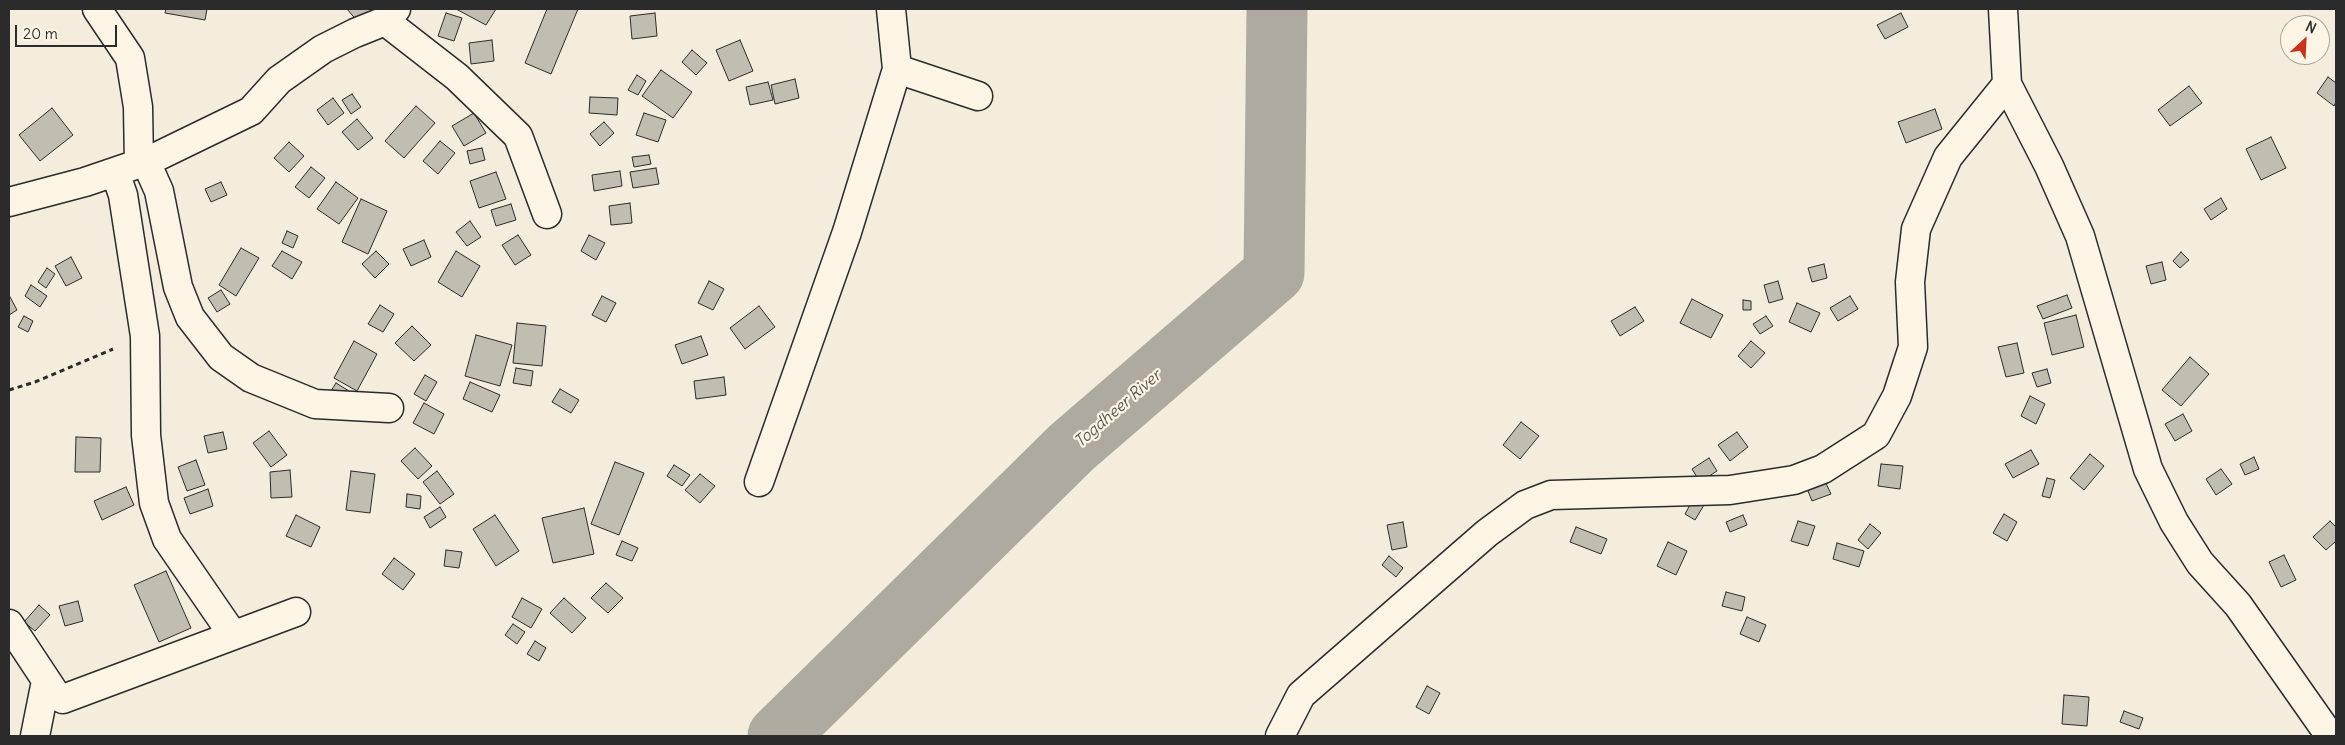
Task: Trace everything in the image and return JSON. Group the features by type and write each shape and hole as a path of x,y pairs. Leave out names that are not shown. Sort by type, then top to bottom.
{"street":[{"path":"97,9 130,58 138,107 134,166 123,195 145,336 146,435 154,502 167,539 233,635"},
{"path":"759,482 847,232 897,69 891,9"},
{"path":"2003,9 2007,84 2049,166 2080,236 2148,469 2174,522 2200,563 2238,605 2330,736"},
{"path":"9,202 134,166 251,110 279,80 323,49 390,15 518,136 547,214"},
{"path":"897,69 978,96"},
{"path":"1280,736 1301,695 1487,533 1525,505 1551,495 1730,490 1794,480 1823,469 1876,435 1897,396 1913,347 1910,282 1916,229 1948,157 2007,84"},
{"path":"134,166 159,191 178,287 190,317 221,357 251,378 315,404 389,408"},
{"path":"9,624 56,695 63,699 296,612"},
{"path":"34,736 46,681"}],"path":[{"path":"9,390 35,382 145,336"}],"building":[{"path":"166,9 207,9 205,20 165,13"},
{"path":"347,9 374,9 358,22"},
{"path":"456,9 496,9 486,25"},
{"path":"547,9 578,9 551,74 525,63"},
{"path":"446,13 462,18 454,41 438,36"},
{"path":"655,13 657,36 632,39 630,16"},
{"path":"1901,13 1908,27 1885,39 1877,25"},
{"path":"492,40 494,61 471,64 469,43"},
{"path":"740,40 753,71 729,81 716,50"},
{"path":"692,50 707,63 696,75 682,62"},
{"path":"661,70 692,92 673,118 642,96"},
{"path":"637,75 646,81 638,95 628,90"},
{"path":"2328,77 2336,83 2336,102 2334,106 2317,93"},
{"path":"795,79 799,98 775,104 771,85"},
{"path":"768,82 773,100 750,105 746,87"},
{"path":"2189,86 2202,103 2170,126 2158,110"},
{"path":"352,94 361,107 351,114 342,100"},
{"path":"590,97 618,98 617,115 589,113"},
{"path":"333,98 344,113 328,125 317,110"},
{"path":"416,106 435,123 404,158 385,141"},
{"path":"52,108 73,135 40,161 19,135"},
{"path":"1935,109 1942,129 1906,143 1898,122"},
{"path":"474,113 486,133 464,146 452,126"},
{"path":"644,113 666,120 658,142 636,135"},
{"path":"357,119 373,138 358,150 342,132"},
{"path":"604,122 614,133 600,146 590,134"},
{"path":"2271,137 2286,168 2261,180 2246,149"},
{"path":"440,141 455,153 438,174 423,161"},
{"path":"289,142 304,156 289,172 274,158"},
{"path":"482,148 485,160 470,164 467,151"},
{"path":"649,155 651,164 634,167 632,157"},
{"path":"311,167 325,178 309,198 295,187"},
{"path":"656,168 659,184 633,188 630,172"},
{"path":"620,171 622,186 594,191 592,175"},
{"path":"496,172 506,199 479,208 470,181"},
{"path":"221,182 227,195 211,202 205,189"},
{"path":"336,182 358,198 339,224 317,209"},
{"path":"2221,198 2227,209 2211,220 2204,209"},
{"path":"361,199 387,211 368,254 342,242"},
{"path":"630,203 632,223 611,225 609,206"},
{"path":"511,204 516,220 496,226 491,210"},
{"path":"470,221 481,237 467,246 456,232"},
{"path":"287,231 298,236 293,248 282,243"},
{"path":"518,235 531,255 515,265 502,245"},
{"path":"589,235 605,243 596,260 581,251"},
{"path":"424,240 431,257 411,266 403,249"},
{"path":"241,248 259,258 236,296 219,285"},
{"path":"282,251 302,262 292,279 272,266"},
{"path":"376,251 389,264 375,278 362,264"},
{"path":"456,251 480,266 462,297 438,282"},
{"path":"2181,252 2189,260 2180,268 2173,261"},
{"path":"71,257 82,278 66,286 55,266"},
{"path":"2162,262 2166,280 2151,284 2146,266"},
{"path":"1824,264 1827,278 1812,282 1808,268"},
{"path":"47,268 55,274 46,288 38,282"},
{"path":"709,281 724,289 713,310 698,303"},
{"path":"1778,281 1783,299 1769,303 1764,285"},
{"path":"31,285 47,296 40,307 25,296"},
{"path":"221,290 230,304 217,312 208,298"},
{"path":"9,295 17,310 9,315"},
{"path":"2067,295 2072,308 2043,319 2037,306"},
{"path":"602,296 616,303 606,322 592,315"},
{"path":"1850,296 1858,309 1838,321 1830,308"},
{"path":"1692,299 1723,315 1711,338 1680,323"},
{"path":"1743,300 1751,301 1751,310 1743,310"},
{"path":"1797,303 1820,313 1811,332 1789,322"},
{"path":"380,305 394,314 383,332 368,324"},
{"path":"759,306 775,327 745,349 730,328"},
{"path":"1635,307 1644,321 1620,336 1611,321"},
{"path":"2076,315 2084,347 2052,355 2044,323"},
{"path":"24,316 33,321 28,332 18,327"},
{"path":"1766,316 1773,326 1760,334 1753,324"},
{"path":"517,323 546,326 542,366 513,363"},
{"path":"412,326 431,345 414,361 395,343"},
{"path":"476,335 512,345 500,386 465,376"},
{"path":"701,336 708,355 682,364 675,345"},
{"path":"354,341 377,354 357,391 334,378"},
{"path":"1751,341 1765,353 1751,368 1738,356"},
{"path":"2017,343 2024,373 2006,377 1998,347"},
{"path":"2190,357 2209,374 2181,406 2162,390"},
{"path":"516,368 533,371 531,386 513,383"},
{"path":"2047,369 2051,383 2037,387 2032,373"},
{"path":"425,375 437,382 426,401 414,394"},
{"path":"724,377 726,395 696,399 694,381"},
{"path":"470,382 500,395 492,412 463,399"},
{"path":"336,383 349,391 342,402 329,394"},
{"path":"560,389 579,400 571,413 552,402"},
{"path":"2030,396 2045,404 2036,424 2021,416"},
{"path":"424,403 444,414 434,434 413,423"},
{"path":"2183,414 2192,431 2175,441 2165,424"},
{"path":"1521,422 1539,436 1520,459 1503,445"},
{"path":"269,431 287,455 271,467 253,443"},
{"path":"223,432 227,449 208,453 204,436"},
{"path":"1737,432 1748,447 1730,461 1718,445"},
{"path":"76,437 101,438 100,472 75,472"},
{"path":"415,448 432,466 418,479 401,461"},
{"path":"2031,450 2039,464 2013,478 2005,464"},
{"path":"2090,454 2104,466 2084,490 2070,478"},
{"path":"2254,457 2259,469 2245,475 2240,464"},
{"path":"1709,458 1717,471 1700,482 1692,469"},
{"path":"196,460 205,485 187,491 178,467"},
{"path":"615,462 644,473 619,535 591,524"},
{"path":"1881,464 1903,466 1900,489 1878,486"},
{"path":"674,465 690,475 682,486 667,476"},
{"path":"2221,469 2232,484 2216,495 2206,479"},
{"path":"290,470 292,497 271,498 270,472"},
{"path":"351,471 375,474 370,513 346,510"},
{"path":"437,471 454,494 440,504 423,482"},
{"path":"700,474 715,486 700,503 685,490"},
{"path":"2047,478 2055,480 2050,498 2042,496"},
{"path":"1824,479 1831,494 1812,501 1806,486"},
{"path":"126,487 134,505 102,520 94,501"},
{"path":"208,489 213,506 190,514 184,498"},
{"path":"407,494 421,496 420,509 406,507"},
{"path":"1696,494 1707,500 1695,520 1685,514"},
{"path":"440,507 446,517 430,528 424,517"},
{"path":"584,508 594,554 553,563 542,518"},
{"path":"2004,514 2017,522 2007,541 1993,533"},
{"path":"296,515 320,527 311,547 286,536"},
{"path":"495,515 519,551 496,566 473,529"},
{"path":"1743,515 1747,525 1730,532 1726,522"},
{"path":"1798,521 1815,526 1808,546 1791,541"},
{"path":"2330,521 2336,527 2336,541 2326,550 2313,537"},
{"path":"1403,522 1407,547 1392,550 1387,525"},
{"path":"1870,524 1881,533 1868,549 1858,540"},
{"path":"1576,527 1607,539 1601,554 1570,542"},
{"path":"622,541 638,548 632,561 616,555"},
{"path":"1668,542 1687,551 1676,575 1657,566"},
{"path":"1837,543 1864,551 1859,567 1833,559"},
{"path":"446,550 462,552 459,568 444,566"},
{"path":"2284,555 2296,580 2281,587 2269,562"},
{"path":"1389,556 1403,568 1396,577 1382,565"},
{"path":"394,558 415,574 403,590 382,574"},
{"path":"166,571 191,628 159,642 134,585"},
{"path":"606,583 623,598 608,613 591,598"},
{"path":"1726,592 1745,597 1742,611 1722,606"},
{"path":"522,598 542,609 531,628 512,617"},
{"path":"564,598 586,618 572,633 550,613"},
{"path":"78,601 83,621 65,626 59,606"},
{"path":"39,605 50,615 35,631 24,622"},
{"path":"1747,617 1766,625 1759,642 1740,634"},
{"path":"513,624 525,632 517,644 505,635"},
{"path":"535,641 546,648 539,661 527,654"},
{"path":"1427,686 1440,693 1429,714 1416,707"},
{"path":"2064,695 2089,697 2087,726 2062,724"},
{"path":"2124,711 2143,718 2139,729 2120,722"}],"waterway":[{"name":"Togdheer River","path":"778,736 1072,447 1274,273 1277,9"}]}
